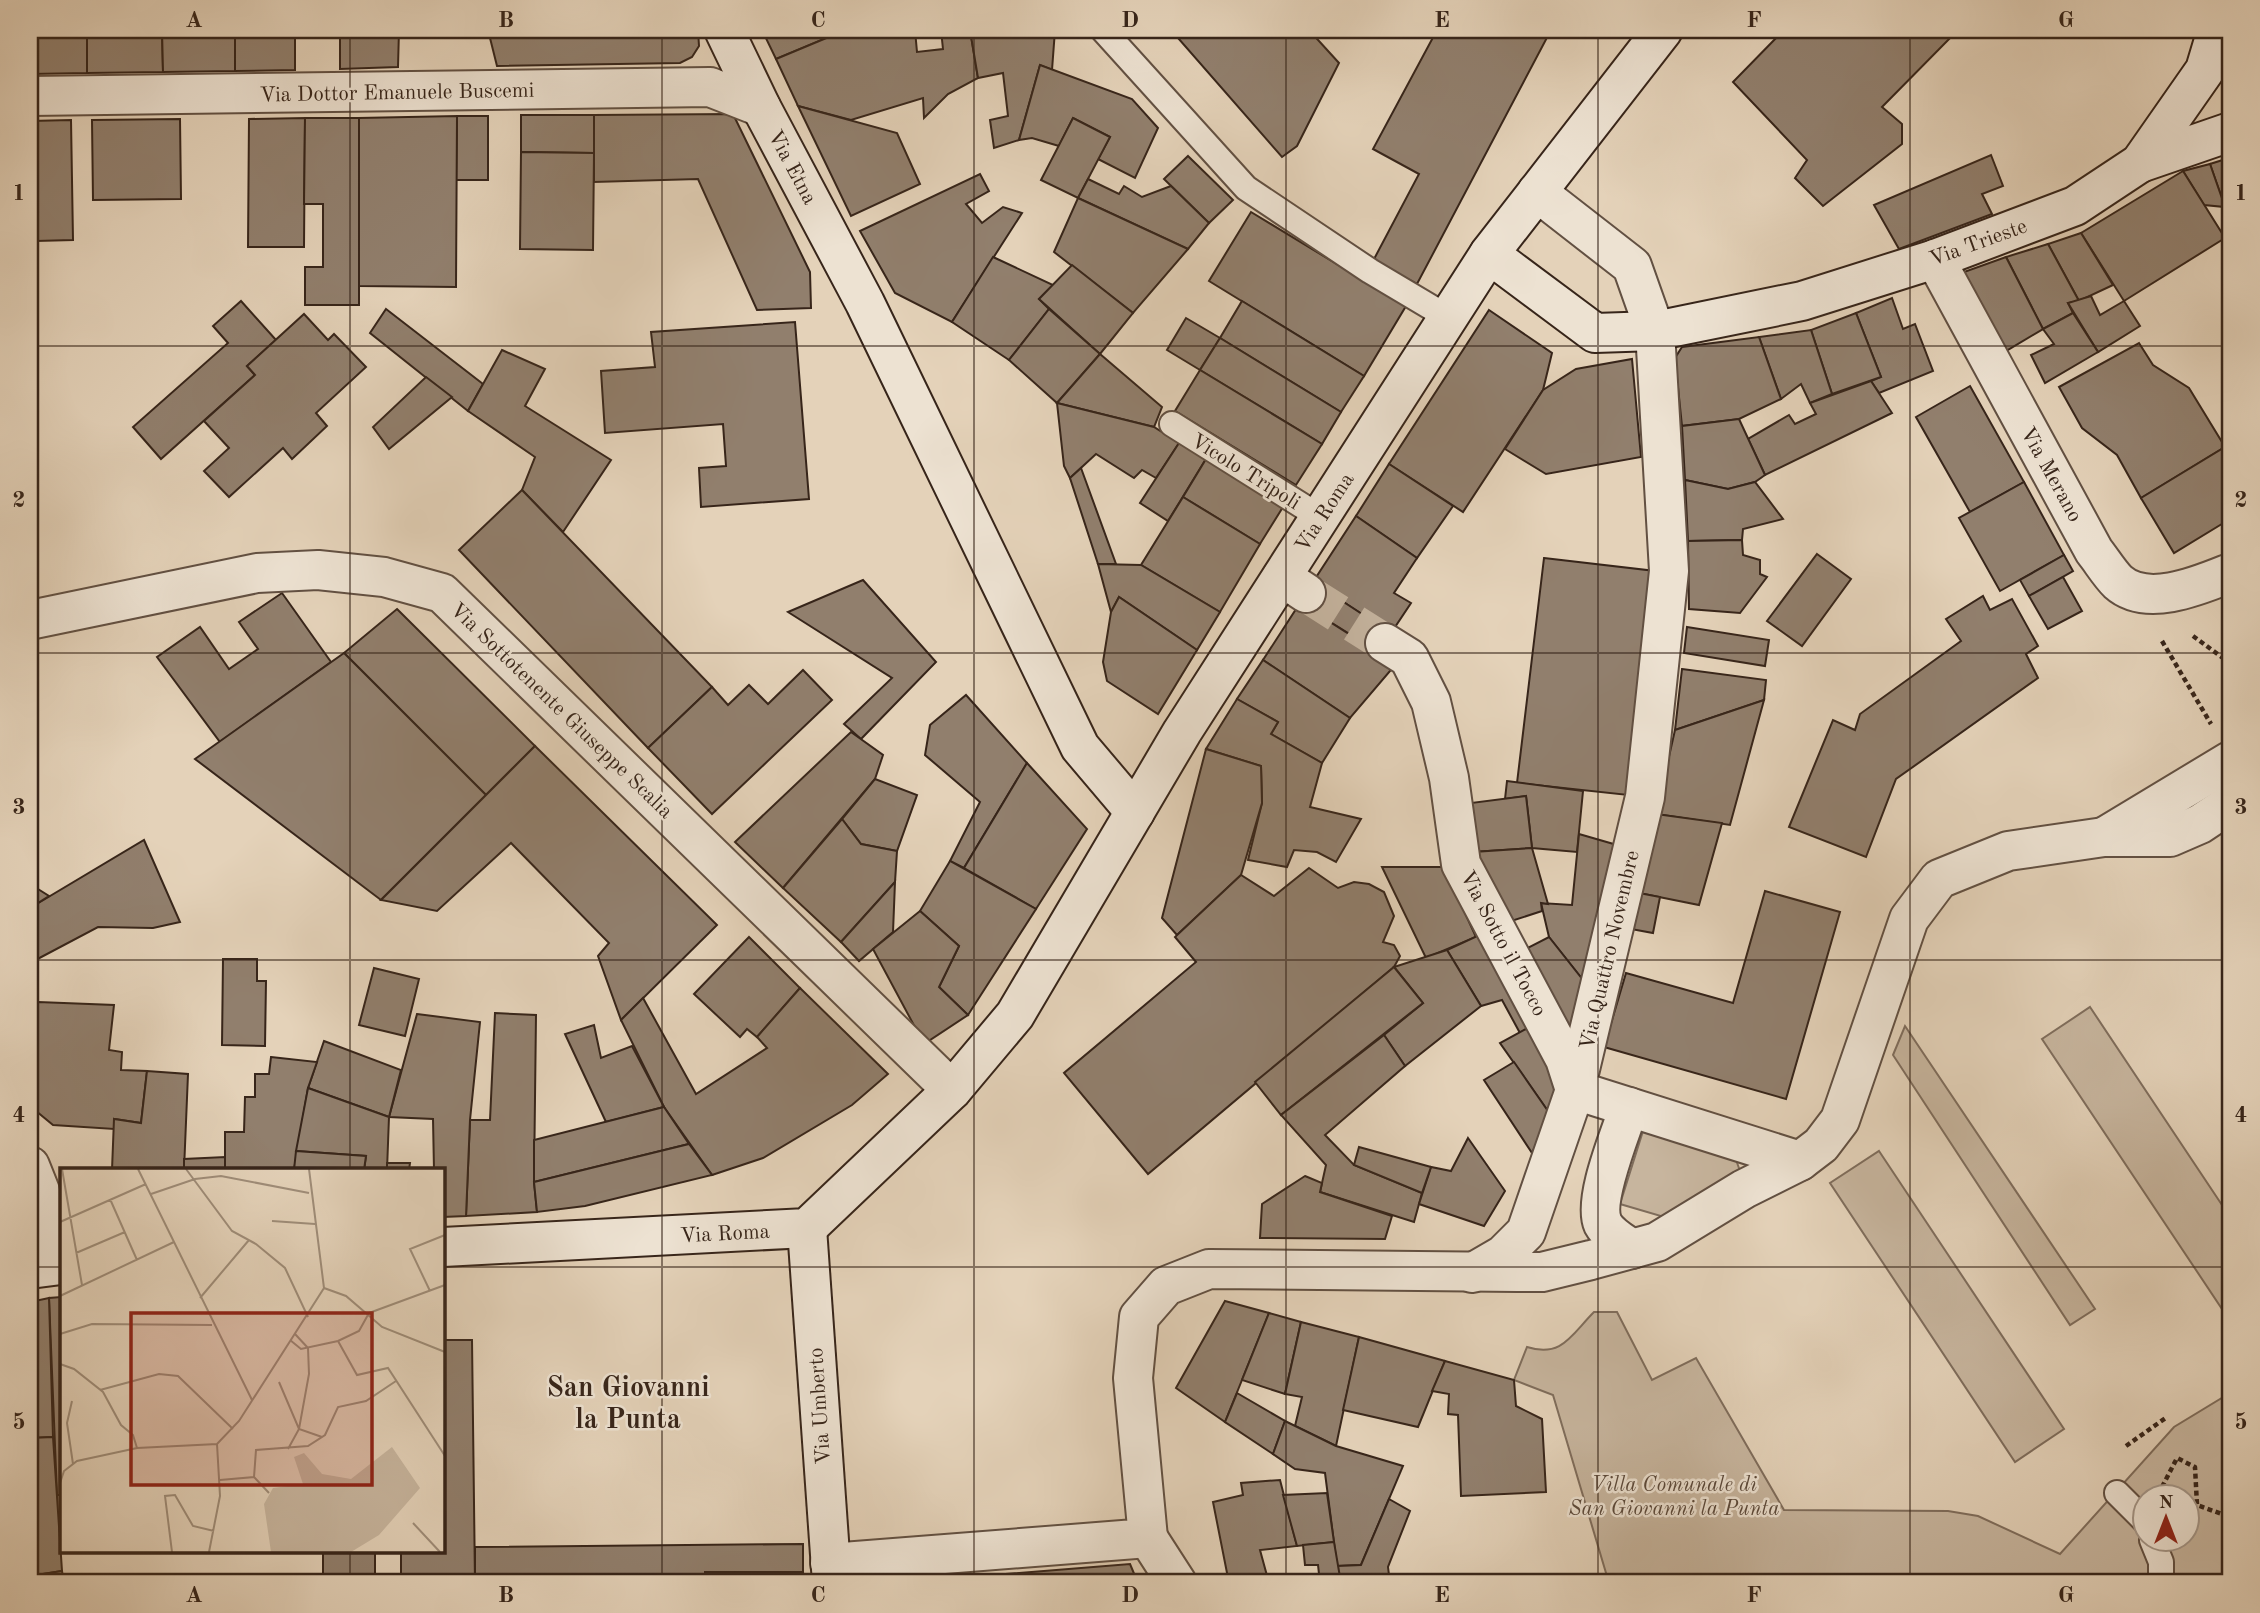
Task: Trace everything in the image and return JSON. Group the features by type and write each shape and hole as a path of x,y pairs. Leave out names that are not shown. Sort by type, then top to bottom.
{"street":[{"name":"Via Etna","path":"724,30 761,107 865,303 1080,747 1135,812"},
{"name":"Via Trieste","path":"1489,254 1595,333 1655,331 1802,302 1935,259 2075,206 2140,163 2205,70 2217,30"},
{"name":"Via Roma","path":"951,1090 1015,1015 1182,732 1294,584 1320,517 1489,254 1657,32"},
{"name":"Via Dottor Emanuele Buscemi","path":"30,96 710,87 761,107"},
{"path":"2140,163 2230,132"},
{"name":"Via Quattro Novembre","path":"1472,1273 1503,1255 1526,1232 1575,1090 1645,797 1670,571 1655,331 1632,266 1537,192"},
{"name":"Via Merano","path":"1935,259 2094,551 2120,584 2149,593 2183,592 2230,573"},
{"name":"Via Sottotenente Giuseppe Scalia","path":"30,620 257,573 318,570 384,576 442,593 951,1090"},
{"name":"Via Sotto il Tocco","path":"1385,643 1409,658 1432,702 1449,778 1461,864 1565,1059 1575,1090"},
{"path":"2104,837 2230,761"},
{"path":"1177,1583 1148,1538 1133,1378 1139,1317 1166,1286 1209,1269 1542,1272 1657,1242 1744,1189 1800,1161 1821,1145 1840,1120 1909,919 1939,879 2008,851 2104,837 2170,837 2200,824 2230,804"},
{"path":"807,1228 951,1090"},
{"path":"1575,1090 1800,1161"},
{"path":"1629,1107 1601,1200 1602,1223 1611,1234 1632,1249"},
{"path":"30,1166 40,1191 47,1266"},
{"name":"Via Roma","path":"444,1247 807,1228"},
{"name":"Via Umberto","path":"807,1228 831,1573"},
{"path":"831,1573 1148,1538"}],"lane":[{"path":"1103,30 1246,188 1370,271 1458,305"},
{"name":"Vicolo Tripoli","path":"1172,424 1320,517"},
{"path":"2117,1493 2130,1506"},
{"path":"2158,1554 2161,1562 2161,1583"}],"path":[{"path":"2193,636 2223,658 2230,655"},
{"path":"2162,641 2201,706"},
{"path":"2126,1447 2167,1417"},
{"path":"2164,1484 2178,1458 2195,1467 2196,1484"},
{"path":"2200,1506 2230,1517"}],"green space":[{"path":"2090,1007 2230,1217 2230,1303 2222,1309 2042,1039"},
{"path":"1905,1026 2095,1309 2070,1325 1893,1055"},
{"path":"1643,1131 1735,1157 1740,1171 1664,1217 1620,1204"},
{"path":"1879,1151 2064,1429 2015,1462 1830,1183"},
{"name":"Villa Comunale di San Giovanni la Punta","path":"1594,1312 1617,1312 1652,1380 1696,1358 1784,1510 1948,1511 1978,1516 2060,1554 2174,1427 2230,1393 2230,1583 1609,1583 1553,1395 1514,1380 1527,1347 1539,1350 1558,1347"}],"building":[{"path":"30,30 87,30 87,73 30,74"},
{"path":"87,30 162,30 163,72 87,73"},
{"path":"162,30 235,30 235,71 163,72"},
{"path":"235,30 295,30 295,70 235,71"},
{"path":"340,30 399,30 398,67 340,69"},
{"path":"488,30 698,30 699,46 692,57 680,63 497,66"},
{"path":"762,30 834,30 836,34 776,59"},
{"path":"915,30 917,52 943,49 941,30 970,30 978,78 948,94 924,118 923,98 851,120 798,106 776,59 836,34"},
{"path":"970,30 1055,30 1052,70 1040,65 1019,140 994,148 990,120 1008,116 1003,73 978,78"},
{"path":"1171,30 1309,30 1339,63 1297,146 1282,157"},
{"path":"1437,30 1453,36 1456,30 1551,30 1417,284 1373,261 1419,174 1373,149"},
{"path":"1799,30 1958,30 1882,107 1902,124 1902,144 1823,206 1795,178 1807,160 1733,82 1780,34"},
{"path":"1040,65 1132,99 1158,128 1135,178 1098,159 1110,137 1073,118 1059,146 1032,138 1019,140"},
{"path":"798,106 897,133 920,184 851,216"},
{"path":"733,114 810,272 811,308 757,310 698,179 594,182 594,115"},
{"path":"521,115 594,115 594,153 521,152"},
{"path":"457,116 488,116 488,180 456,180"},
{"path":"457,116 456,287 359,286 359,118"},
{"path":"305,118 304,247 248,247 249,119"},
{"path":"305,118 359,118 359,305 305,305 305,267 323,267 323,204 304,204"},
{"path":"1073,118 1110,137 1078,198 1041,180"},
{"path":"180,119 181,199 93,200 92,120"},
{"path":"71,120 73,240 36,241 38,213 30,213 30,121"},
{"path":"521,152 594,153 593,250 520,249"},
{"path":"1991,155 2003,186 1982,194 1992,214 1899,249 1874,205"},
{"path":"1188,156 1233,200 1209,223 1164,179"},
{"path":"2230,158 2230,207 2225,207 2210,164"},
{"path":"2210,164 2225,207 2204,205 2183,171"},
{"path":"2183,171 2225,238 2124,301 2081,233"},
{"path":"980,174 989,191 966,204 982,223 1003,207 1022,213 952,322 895,293 860,231"},
{"path":"1088,179 1119,194 1124,186 1142,197 1171,186 1209,223 1188,249 1078,198"},
{"path":"1078,198 1188,249 1133,313 1054,252"},
{"path":"1251,212 1406,306 1364,376 1209,281"},
{"path":"2081,233 2113,285 2079,301 2048,244"},
{"path":"2048,244 2079,301 2068,303 2073,313 2043,329 2006,257"},
{"path":"993,257 1053,285 1039,299 1049,309 1009,360 952,322"},
{"path":"2006,257 2043,329 2006,351 1964,272"},
{"path":"1072,265 1133,313 1100,354 1039,299"},
{"path":"2091,296 2100,315 2124,301 2140,326 2098,352 2068,303"},
{"path":"1892,298 1903,329 1915,324 1933,371 1879,393 1871,381 1881,377 1856,313"},
{"path":"241,301 276,340 247,366 255,375 161,459 133,427 228,343 213,326"},
{"path":"1242,301 1364,376 1341,412 1220,338"},
{"path":"386,309 483,384 468,411 370,333"},
{"path":"1049,309 1100,354 1057,403 1009,360"},
{"path":"1489,310 1552,353 1543,390 1463,512 1389,464"},
{"path":"1856,313 1881,377 1832,394 1811,330"},
{"path":"2073,313 2098,352 2045,383 2031,355 2054,344 2043,329"},
{"path":"304,314 328,340 334,334 366,367 316,413 327,426 292,459 283,448 229,497 204,471 229,448 204,421 255,375 247,366"},
{"path":"1186,318 1220,338 1200,370 1167,350"},
{"path":"795,322 809,499 701,507 699,468 726,466 723,424 605,433 601,371 655,367 651,332"},
{"path":"1811,330 1832,394 1810,403 1801,384 1781,399 1759,337"},
{"path":"1759,337 1781,399 1739,419 1682,426 1675,358 1682,347"},
{"path":"1220,338 1341,412 1322,444 1200,370"},
{"path":"2139,343 2153,365 2189,388 2225,447 2141,498 2117,455 2082,428 2059,387"},
{"path":"502,350 545,369 525,406 611,460 563,532 522,490 535,457 468,411"},
{"path":"1100,354 1162,407 1154,427 1057,403"},
{"path":"1632,359 1641,457 1546,474 1505,449 1543,390 1576,369"},
{"path":"1200,370 1322,444 1296,485 1175,411"},
{"path":"426,377 452,397 389,449 373,427"},
{"path":"1871,381 1892,413 1765,475 1748,439 1789,415 1795,424 1816,414 1810,403"},
{"path":"1970,386 2024,482 1970,512 1916,417"},
{"path":"1057,403 1154,427 1179,443 1156,478 1142,470 1134,478 1096,454 1070,478 1064,466"},
{"path":"1739,419 1765,475 1755,482 1728,489 1685,480 1682,426"},
{"path":"1179,443 1206,459 1168,521 1140,503"},
{"path":"2225,447 2230,457 2230,519 2174,553 2141,498"},
{"path":"1206,459 1283,507 1260,544 1183,497"},
{"path":"1389,464 1453,506 1417,558 1356,516"},
{"path":"1081,468 1116,564 1098,564 1070,478"},
{"path":"1685,480 1728,489 1755,482 1783,519 1743,529 1742,540 1688,541"},
{"path":"2024,482 2064,555 2000,591 1959,518"},
{"path":"522,490 712,687 648,748 459,550"},
{"path":"1183,497 1260,544 1220,612 1141,565"},
{"path":"1356,516 1417,558 1394,593 1411,603 1391,633 1313,582"},
{"path":"1742,540 1743,555 1760,560 1760,574 1767,577 1740,613 1689,609 1688,541"},
{"path":"1817,554 1851,579 1802,646 1767,621"},
{"path":"2064,555 2073,571 2029,596 2020,580"},
{"path":"1544,558 1655,571 1628,795 1517,783"},
{"path":"1098,564 1141,565 1220,612 1197,650 1119,597 1111,612"},
{"path":"2063,577 2082,611 2048,629 2029,596"},
{"path":"863,580 936,662 861,739 844,724 892,678 788,612"},
{"path":"1313,582 1391,633 1380,653 1300,603"},
{"path":"282,593 331,662 220,742 157,657 200,627 229,669 258,649 239,622"},
{"path":"1983,596 1990,610 2012,599 2038,646 2026,654 2038,678 1896,779 1866,857 1789,827 1833,720 1855,730 1860,714 1961,641 1946,619"},
{"path":"1119,597 1197,650 1158,714 1107,681 1103,662 1111,612"},
{"path":"1300,603 1396,664 1350,718 1263,660"},
{"path":"397,609 535,746 486,795 344,653"},
{"path":"1687,627 1769,640 1765,666 1684,653"},
{"path":"344,653 486,795 381,900 195,759"},
{"path":"1263,660 1350,718 1322,763 1271,734 1278,722 1237,699"},
{"path":"1682,669 1766,680 1764,700 1675,730"},
{"path":"803,670 832,700 712,814 648,748 712,687 728,705 749,685 768,704"},
{"path":"966,695 1027,763 964,868 950,861 980,802 925,755 930,725"},
{"path":"1237,699 1278,722 1271,734 1322,763 1310,807 1361,819 1336,862 1317,852 1294,850 1287,867 1248,860 1262,803 1261,766 1206,749"},
{"path":"1764,700 1730,825 1656,814 1675,730"},
{"path":"851,732 883,755 875,779 783,888 735,842"},
{"path":"535,746 717,925 621,1020 598,956 609,943 511,843 437,911 381,900"},
{"path":"1206,749 1261,766 1262,803 1241,875 1177,935 1162,918"},
{"path":"1027,763 1087,829 1036,909 964,868"},
{"path":"875,779 917,795 897,851 861,844 842,819"},
{"path":"1507,781 1583,791 1577,852 1532,848 1526,796 1505,799"},
{"path":"1526,796 1532,848 1473,852 1463,804"},
{"path":"1656,814 1722,823 1699,905 1639,893"},
{"path":"842,819 861,844 897,851 895,882 841,942 783,888"},
{"path":"1579,834 1617,845 1583,980 1549,937 1541,903 1572,905"},
{"path":"144,840 180,922 153,928 98,927 30,963 30,908"},
{"path":"1532,848 1548,904 1541,903 1542,911 1502,924 1473,852"},
{"path":"950,861 1036,909 968,1015 939,987 959,946 920,911"},
{"path":"1382,867 1444,867 1476,937 1426,958"},
{"path":"1309,868 1338,888 1354,882 1369,884 1384,892 1394,916 1383,942 1394,945 1400,956 1394,967 1148,1174 1064,1073 1196,962 1175,937 1241,875 1274,896"},
{"path":"895,882 893,932 859,961 841,942"},
{"path":"30,884 49,896 30,908"},
{"path":"1765,891 1840,912 1786,1099 1604,1047 1626,973 1733,1003"},
{"path":"1639,893 1660,897 1653,933 1631,929"},
{"path":"920,911 959,946 939,987 968,1015 924,1044 873,949"},
{"path":"1488,931 1537,1023 1520,1033 1502,1000 1481,1006 1447,950"},
{"path":"749,937 800,988 757,1037 747,1029 740,1037 694,994"},
{"path":"1549,937 1583,980 1569,1046 1518,953"},
{"path":"1447,950 1481,1006 1405,1066 1384,1035 1423,1003 1394,967"},
{"path":"223,959 257,959 257,981 266,981 265,1046 222,1045"},
{"path":"1394,967 1423,1003 1281,1115 1255,1082"},
{"path":"374,968 419,979 405,1036 359,1025"},
{"path":"800,988 888,1074 852,1105 763,1158 712,1175 664,1107 621,1020 643,998 696,1094 767,1048 757,1037"},
{"path":"38,1002 114,1005 109,1050 122,1052 121,1070 147,1071 141,1123 114,1119 114,1129 53,1125 30,1106 30,1008"},
{"path":"495,1013 536,1015 534,1182 537,1212 466,1216 470,1120 490,1120"},
{"path":"417,1014 480,1022 470,1120 466,1216 444,1217 444,1168 434,1168 433,1119 389,1117"},
{"path":"1537,1023 1560,1066 1550,1114 1500,1043"},
{"path":"594,1025 601,1058 632,1046 664,1107 606,1122 565,1034"},
{"path":"1384,1035 1405,1066 1325,1135 1354,1165 1422,1193 1414,1222 1320,1192 1326,1165 1281,1115"},
{"path":"324,1041 401,1070 389,1117 308,1088"},
{"path":"271,1057 317,1062 308,1088 294,1168 225,1168 225,1132 244,1132 245,1097 255,1097 255,1074 269,1074"},
{"path":"1514,1062 1550,1114 1532,1153 1484,1080"},
{"path":"147,1071 188,1074 184,1168 112,1168 114,1119 141,1123"},
{"path":"308,1088 389,1117 387,1168 364,1168 366,1156 296,1151"},
{"path":"664,1107 689,1144 534,1182 534,1140"},
{"path":"1468,1138 1505,1191 1484,1226 1419,1204 1431,1167 1451,1171"},
{"path":"689,1144 712,1175 585,1206 537,1212 534,1182"},
{"path":"1359,1147 1431,1167 1422,1193 1354,1165"},
{"path":"296,1151 366,1156 364,1168 294,1168"},
{"path":"225,1157 225,1168 184,1168 184,1159"},
{"path":"387,1163 410,1163 409,1168 387,1168"},
{"path":"1305,1176 1322,1183 1320,1192 1392,1216 1385,1239 1260,1238 1262,1204"},
{"path":"60,1297 60,1495 57,1495 49,1298"},
{"path":"49,1298 53,1437 30,1438 30,1302"},
{"path":"1225,1301 1269,1313 1225,1422 1176,1388"},
{"path":"1269,1313 1301,1322 1285,1394 1242,1380"},
{"path":"1301,1322 1359,1337 1336,1446 1295,1426 1302,1397 1285,1394"},
{"path":"1359,1337 1445,1361 1418,1427 1343,1410"},
{"path":"444,1340 472,1340 475,1583 381,1583 401,1582 401,1554 444,1554"},
{"path":"1445,1361 1514,1380 1516,1406 1542,1419 1546,1492 1461,1496 1458,1415 1448,1414 1449,1394 1432,1391"},
{"path":"1237,1393 1285,1421 1273,1454 1225,1422"},
{"path":"1285,1421 1336,1446 1403,1466 1361,1565 1337,1566 1325,1473 1295,1469 1273,1454"},
{"path":"53,1437 62,1571 30,1576 30,1438"},
{"path":"1280,1480 1297,1546 1260,1550 1269,1583 1229,1583 1213,1502 1243,1495 1241,1483"},
{"path":"1327,1493 1334,1542 1297,1546 1283,1495"},
{"path":"1389,1499 1410,1511 1388,1567 1390,1583 1341,1583 1337,1566 1361,1565"},
{"path":"1334,1542 1341,1583 1320,1583 1318,1565 1305,1565 1303,1545"},
{"path":"803,1544 803,1572 705,1572 705,1580 475,1582 475,1547"},
{"path":"323,1554 375,1554 375,1583 323,1583"},
{"path":"1130,1564 1138,1583 968,1583 968,1577"},
{"path":"62,1571 64,1583 30,1583 30,1576"},
{"path":"705,1572 736,1572 724,1583 618,1583 705,1580"},
{"path":"736,1572 803,1572 804,1583 724,1583"},
{"path":"618,1581 618,1583 475,1582"}],"tunnel":[{"path":"1306,593 1385,643"}],"district":[{"name":"San Giovanni la Punta","path":"628,1402"}]}
